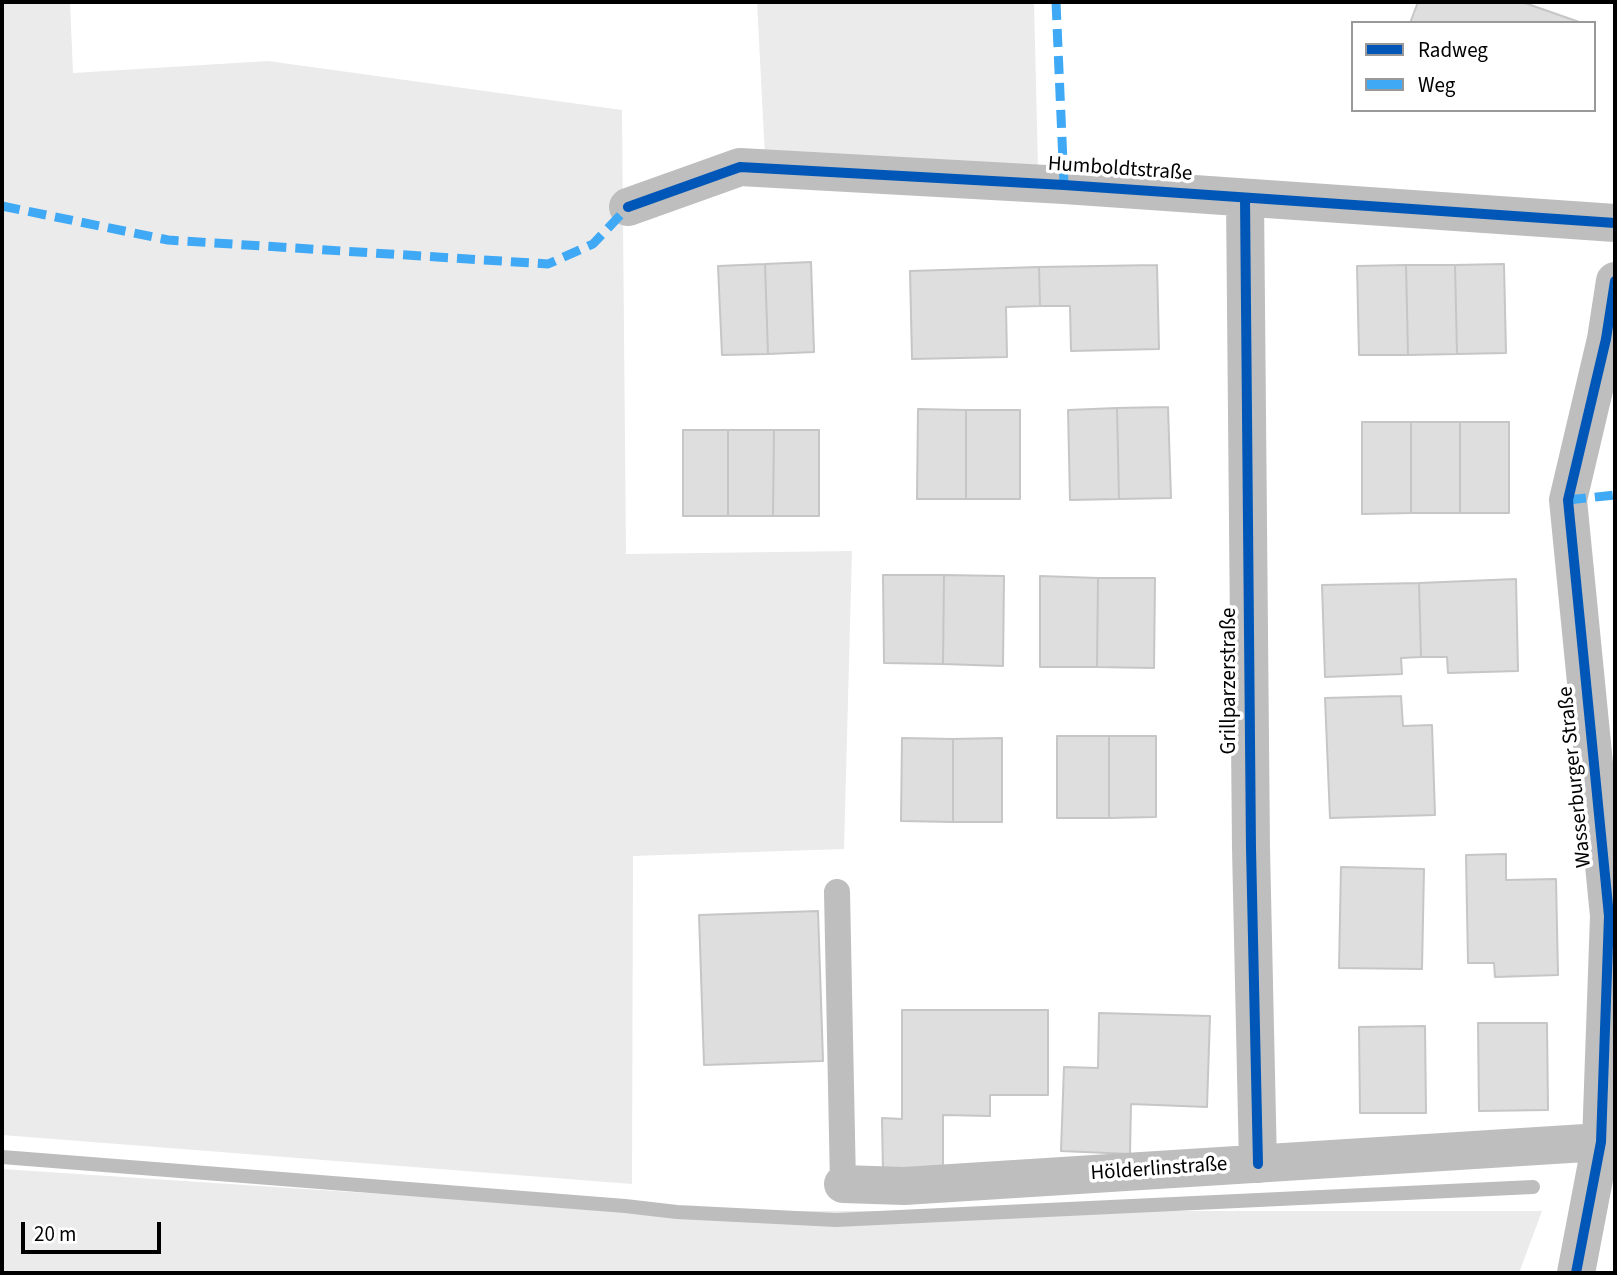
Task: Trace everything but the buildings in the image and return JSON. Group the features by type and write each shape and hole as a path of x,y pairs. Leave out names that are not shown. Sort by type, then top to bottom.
{"street":[{"name":"Humboldtstraße","path":"628,206 740,167 1064,185 1615,223"},
{"name":"Grillparzerstraße","path":"1245,198 1251,848 1258,1164"},
{"name":"Wasserburger Straße","path":"1576,1273 1601,1142 1609,916 1568,500 1606,339 1615,281"},
{"name":"Hölderlinstraße","path":"843,1184 904,1186 1601,1142"}],"lane":[{"path":"837,892 843,1184"}],"shaded area":[{"path":"2,2 70,2 73,73 268,61 622,110 626,554 852,551 844,849 633,856 632,1184 2,1135"},
{"path":"757,2 1034,2 1038,169 765,156"},
{"path":"2,1169 639,1211 1542,1211 1519,1273 2,1273"}],"waterway":[{"path":"2,1157 677,1212 836,1220 1533,1187"}],"marked path":[{"path":"1056,2 1064,185"},
{"path":"2,206 168,240 548,264 593,244 628,207"},
{"path":"1568,500 1615,495"}],"cycle path":[{"path":"628,207 740,167 1064,185 1615,223"},
{"path":"1245,198 1251,848 1258,1164"},
{"path":"1576,1273 1601,1142 1609,916 1568,500 1606,339 1615,281"}]}
